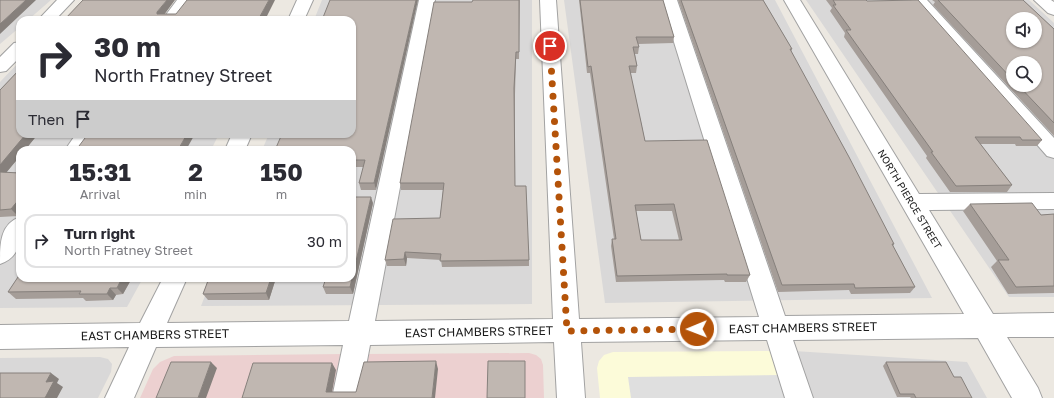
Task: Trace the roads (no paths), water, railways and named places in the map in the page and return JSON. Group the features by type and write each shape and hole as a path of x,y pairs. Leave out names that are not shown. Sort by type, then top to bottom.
{"street":[{"path":"50,16 66,0"},
{"path":"173,16 185,0"},
{"path":"298,16 305,0"},
{"path":"346,398 358,333 427,0"},
{"path":"548,0 571,398"},
{"path":"669,0 799,398"},
{"name":"NORTH PIERCE STREET","path":"792,0 1028,398"},
{"path":"919,0 1054,151"},
{"path":"1042,0 1054,10"},
{"path":"0,67 16,51"},
{"path":"912,202 1054,201"},
{"path":"0,254 16,232"},
{"path":"120,398 173,282"},
{"name":"EAST CHAMBERS STREET","path":"0,337 1054,325"}]}
